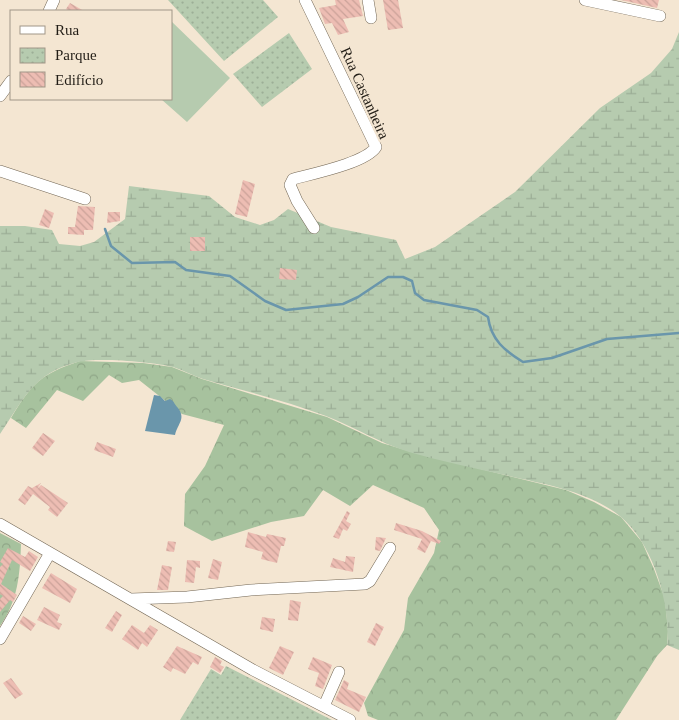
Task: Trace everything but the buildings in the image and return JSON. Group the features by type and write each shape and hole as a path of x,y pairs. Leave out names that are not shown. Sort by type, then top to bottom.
{"street":[{"name":"Rua Castanheira","path":"305,0 376,147 373,152 357,160 293,179 290,185 297,201 314,228"},
{"path":"368,0 371,18"},
{"path":"585,0 660,16"},
{"path":"0,96 10,82"},
{"path":"0,171 85,199"},
{"path":"0,524 252,670 350,720"},
{"path":"131,599 187,597 251,590 365,584 370,581 390,548"},
{"path":"0,639 50,553"},
{"path":"324,706 339,672"}],"green space":[{"path":"168,0 263,0 278,17 224,61"},
{"path":"172,22 230,78 187,122 162,100 172,100"},
{"path":"679,32 679,650 667,645 666,612 663,594 651,559 642,543 621,517 609,508 566,490 409,452 311,411 203,379 173,367 139,362 112,360 78,362 50,373 31,389 0,434 0,226 25,226 52,230 59,244 80,246 94,242 125,219 129,186 209,196 235,217 260,225 274,220 288,209 331,227 396,240 405,259 435,247 515,192 600,108 651,73 672,49"},
{"path":"289,33 312,69 262,107 233,74"},
{"path":"80,361 143,363 172,367 202,379 327,417 382,443 566,490 594,502 621,517 642,542 665,599 668,631 667,645 657,656 616,720 378,720 368,716 364,703 404,630 408,598 434,553 439,530 424,508 373,485 350,506 323,490 304,516 271,522 212,541 184,526 185,494 205,466 224,425 182,414 139,380 122,383 109,375 83,401 57,390 26,428 11,418 25,396 39,381 56,370"},
{"path":"0,533 21,544 17,587 11,607 0,626"},
{"path":"226,666 332,720 180,720 211,669 221,675"}],"water":[{"path":"154,395 160,396 165,401 170,399 180,412 181,418 175,435 145,431"}],"waterway":[{"path":"105,229 111,246 132,263 175,262 186,270 230,276 265,301 286,310 343,304 358,297 388,277 403,277 412,281 415,293 424,300 477,310 488,317 492,332 500,344 510,354 523,362 552,358 607,339 679,333"}]}
